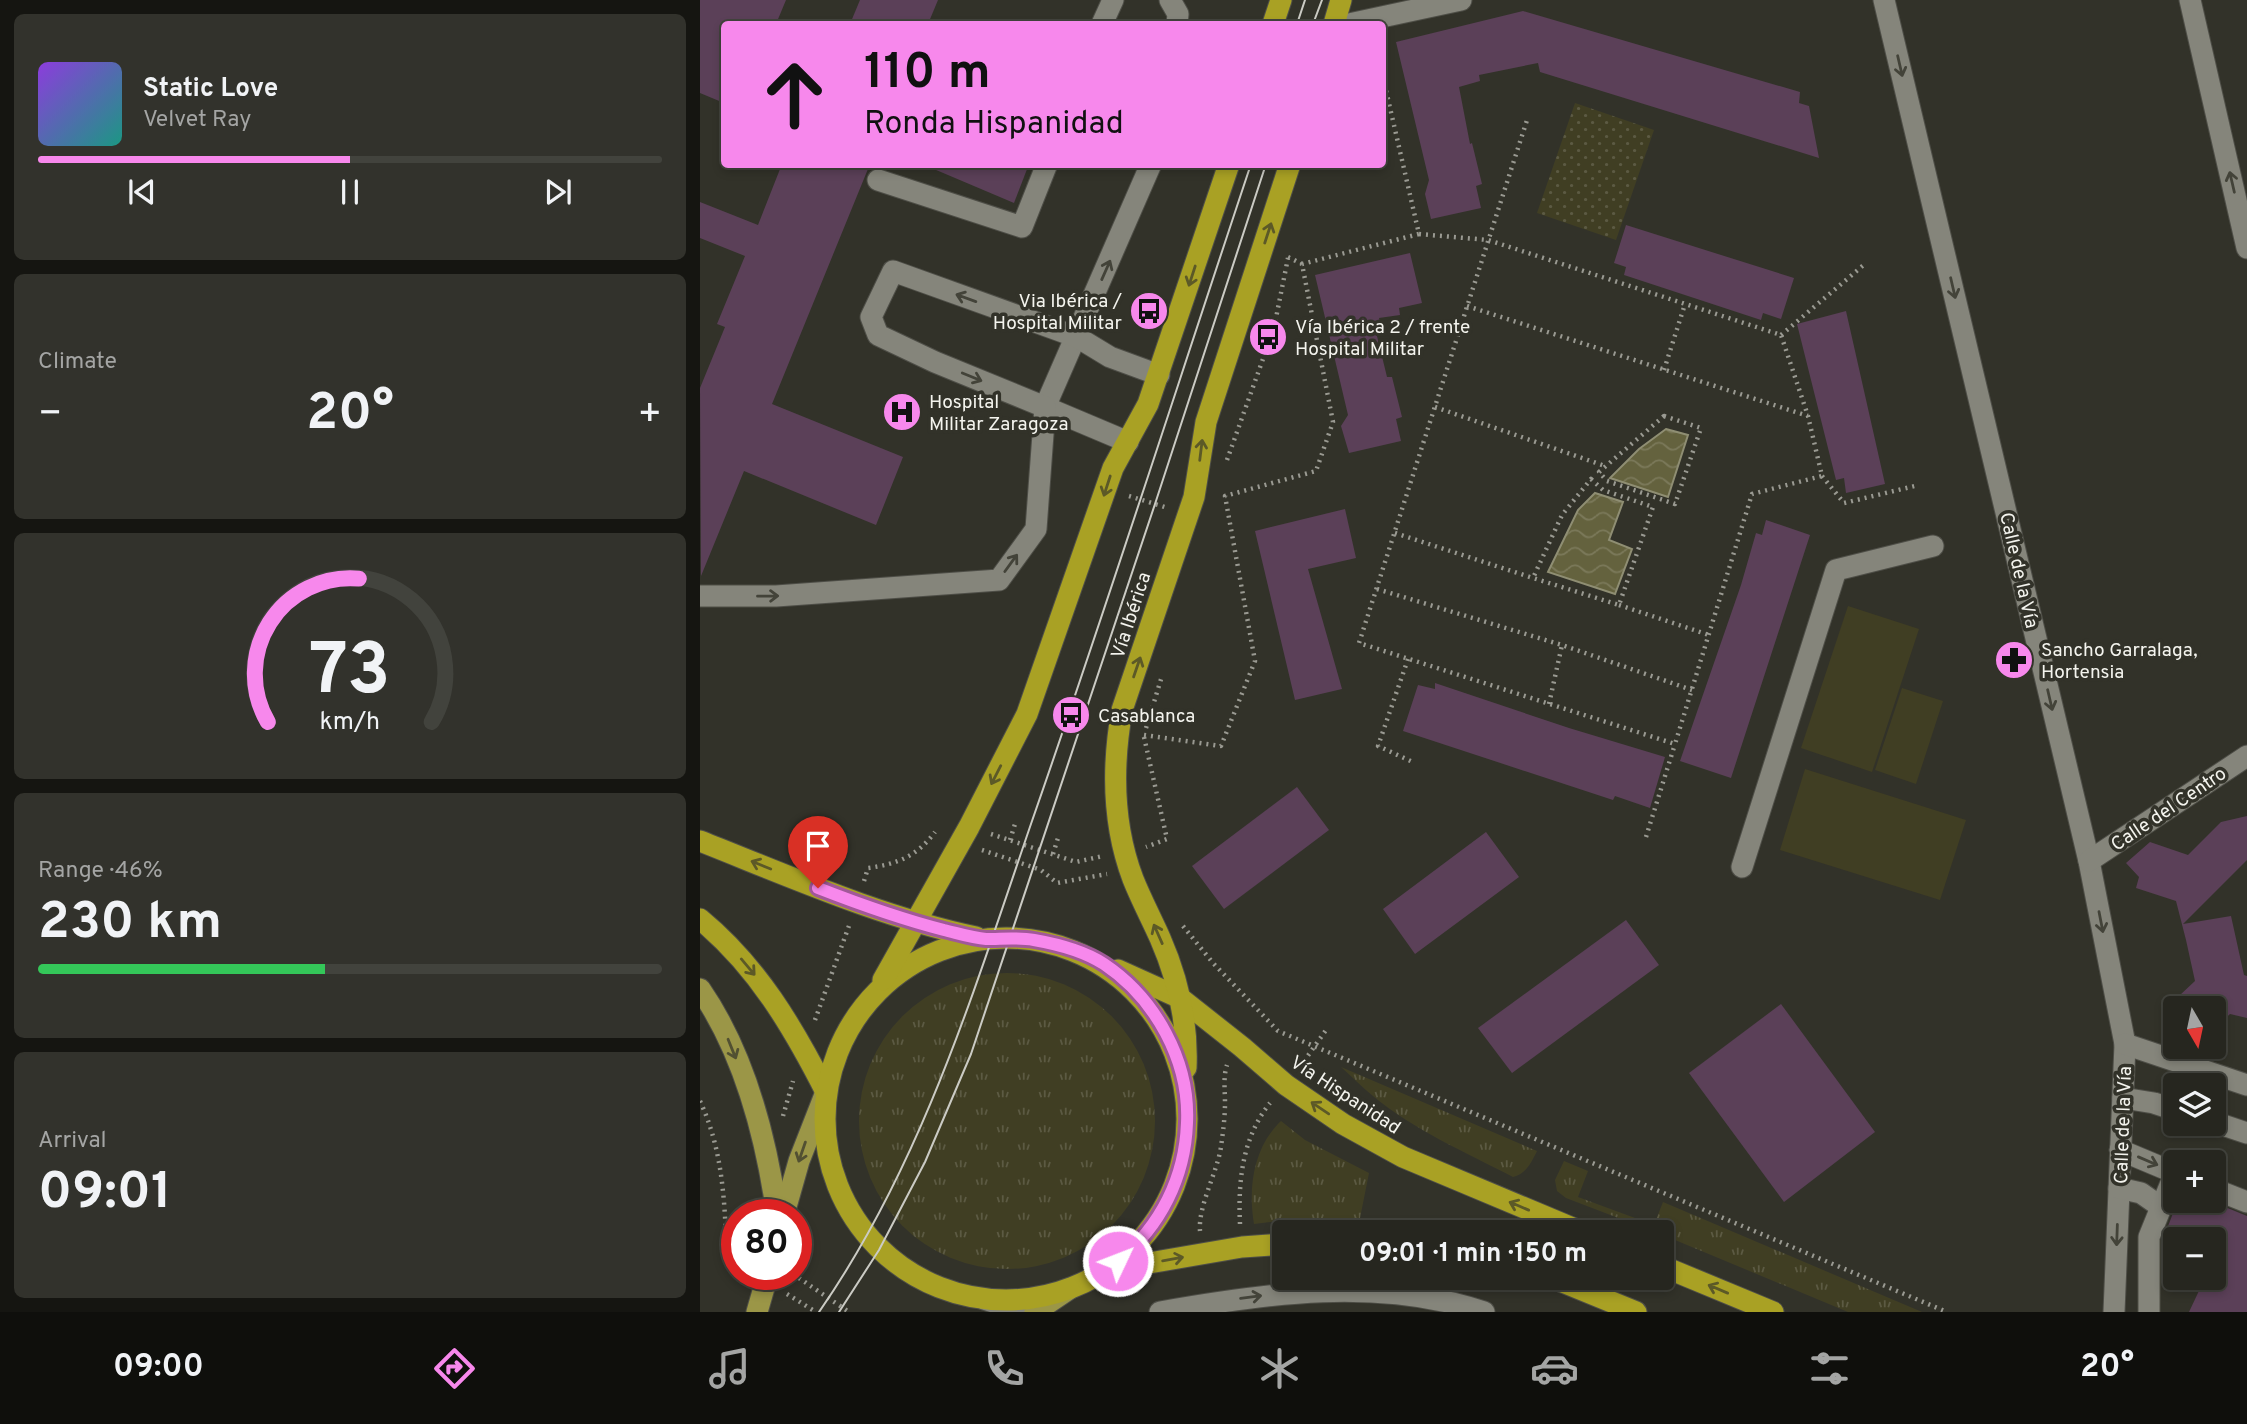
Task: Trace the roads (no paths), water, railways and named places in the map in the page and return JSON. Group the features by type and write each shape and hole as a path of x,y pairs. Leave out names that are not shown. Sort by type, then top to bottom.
{"highway":[{"path":"1274,21 1281,0"},
{"path":"1335,21 1341,0"},
{"path":"1104,964 1129,985 1159,1022 1177,1056 1185,1084 1188,1114 1186,1145 1179,1175 1167,1203 1151,1229 1130,1251 1106,1270 1069,1289 1027,1299 984,1299 955,1293 927,1283 902,1268 867,1237 847,1208 835,1181 827,1152 824,1122 826,1092 838,1048 851,1024 877,991 917,922 1027,713 1113,468 1148,404 1159,375 1228,168"},
{"name":"Vía Ibérica","path":"1185,1084 1186,1039 1180,998 1171,964 1140,897 1125,852 1116,800 1119,722 1194,497 1206,422 1289,168"},
{"path":"700,841 856,902 917,922 985,939"},
{"path":"700,919 741,959 775,1000 826,1092"},
{"path":"877,991 895,975 938,951 985,939"},
{"name":"Vía Hispanidad","path":"985,939 1031,939 1058,945 1180,998 1286,1085 1343,1124 1403,1157 1553,1220"},
{"path":"1106,1270 1242,1247 1272,1245"},
{"path":"1674,1271 1773,1312"},
{"path":"1582,1290 1636,1312"}],"main road":[{"path":"700,989 727,1038 743,1077 766,1153 774,1199"},
{"path":"788,1199 806,1140 826,1092"},
{"path":"1035,1312 1069,1289"},
{"path":"757,1312 763,1290"}],"street":[{"path":"1103,21 1113,0"},
{"path":"1170,0 1178,14 1177,21"},
{"path":"1363,21 1461,0"},
{"name":"Calle de la Vía","path":"1884,0 2089,861 2125,1044 2114,1312"},
{"path":"2190,0 2247,248"},
{"path":"878,180 1022,226 1045,168"},
{"path":"700,596 776,596 999,580 1036,529 1045,407 1149,168"},
{"path":"1128,442 935,362 878,335 871,317 893,271 1077,337 1110,357 1159,375"},
{"path":"1742,867 1836,570 1933,546"},
{"name":"Calle del Centro","path":"2089,861 2247,756"},
{"path":"2125,1044 2247,1085"},
{"path":"2123,1098 2163,1106"},
{"path":"2226,1126 2247,1133"},
{"path":"2120,1150 2163,1168"},
{"path":"2119,1188 2141,1193 2161,1207"},
{"path":"2226,1194 2247,1202"},
{"path":"2149,1312 2149,1237 2163,1202"},
{"path":"1160,1312 1248,1298 1329,1291 1399,1294 1473,1310"},
{"path":"984,1299 1024,1312"}],"water":[{"path":"1666,429 1688,435 1668,497 1610,478 1639,449"},
{"path":"1595,493 1623,502 1609,540 1632,549 1615,594 1548,572 1578,510"}],"tram line":[{"path":"1298,21 1305,0"},
{"path":"1314,21 1322,0"},
{"path":"819,1312 888,1197 916,1136 966,1012 1088,657 1250,168"},
{"path":"839,1312 879,1250 925,1162 971,1054 1265,168"}],"place":[{"name":"Via Ibérica / Hospital Militar","path":"1149,311"},
{"name":"Vía Ibérica 2 / frente Hospital Militar","path":"1268,337"},
{"name":"Hospital Militar Zaragoza","path":"902,412"},
{"name":"Sancho Garralaga, Hortensia","path":"2014,660"},
{"name":"Casablanca","path":"1071,715"}]}
